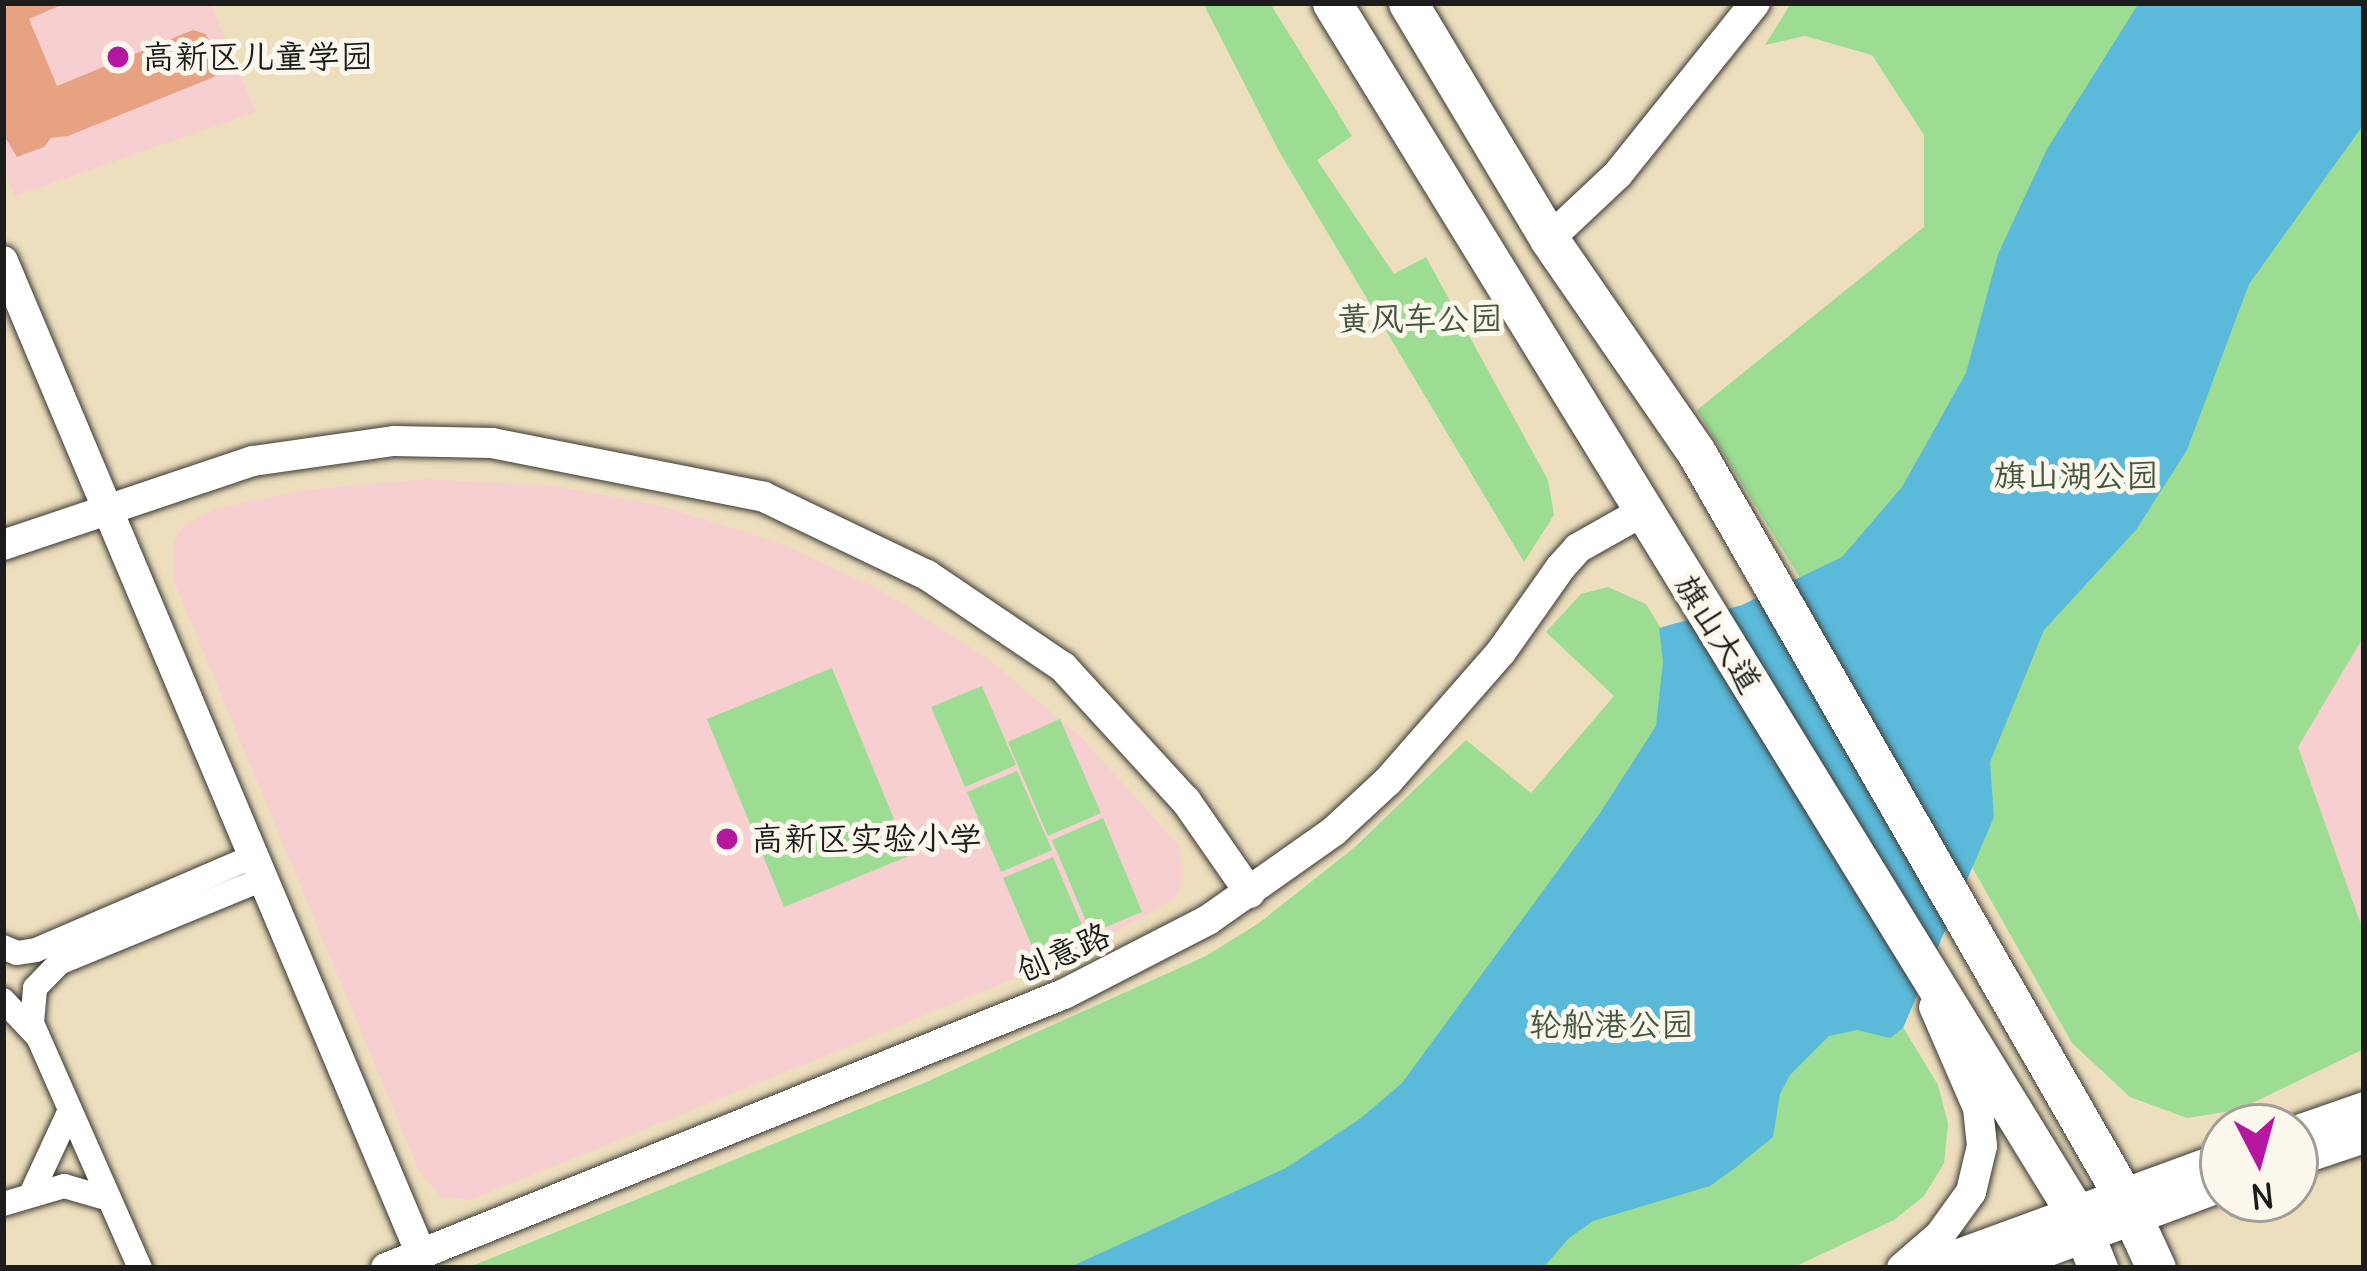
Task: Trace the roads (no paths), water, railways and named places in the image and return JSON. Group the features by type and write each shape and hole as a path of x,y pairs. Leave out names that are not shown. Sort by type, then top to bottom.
{"highway":[{"name":"旗山大道","path":"1332,3 1902,930 2085,1238"},
{"name":"旗山大道","path":"1408,3 1549,239 1696,452 2128,1205 2156,1268"}],"main road":[{"path":"2319,1124 2364,1108"},
{"path":"2319,1151 2364,1136"},
{"path":"1996,1268 2085,1238 2128,1205 2199,1170"},
{"path":"2128,1205 2199,1189"},
{"path":"1923,1268 2085,1238"}],"street":[{"path":"1549,239 1618,174 1755,3"},
{"path":"3,261 421,1254"},
{"path":"3,545 253,461 342,446 438,440 492,443 764,497 928,575 1063,667 1186,800 1250,893"},
{"name":"创意路","path":"386,1268 1064,994 1250,893 1334,831 1413,756 1501,652 1544,586 1578,548 1642,512"},
{"path":"3,947 17,953 36,950 259,868"},
{"path":"140,1268 38,1038 32,1002 48,970 259,868"},
{"path":"1902,930 1978,1108 1982,1146 1972,1192 1940,1235 1902,1268"},
{"path":"3,1000 38,1038"},
{"path":"32,1192 70,1111"},
{"path":"3,1204 64,1186 109,1198"}],"water":[{"path":"2139,3 2364,3 2364,124 2249,284 2187,450 2136,530 2044,630 1990,762 1994,817 1903,1028 1890,1038 1857,1030 1829,1036 1790,1075 1780,1094 1773,1137 1735,1168 1710,1186 1593,1221 1569,1238 1543,1268 1068,1268 1286,1168 1361,1118 1402,1083 1600,813 1656,726 1663,661 1659,628 1742,605 1842,557 1902,487 1966,373 1998,254 2047,149"}],"place":[{"name":"高新区儿童学园","path":"118,57"},
{"name":"高新区实验小学","path":"727,839"}],"park label":[{"name":"黄风车公园","path":"1420,319"},
{"name":"旗山湖公园","path":"2076,476"},
{"name":"轮船港公园","path":"1611,1025"}]}
